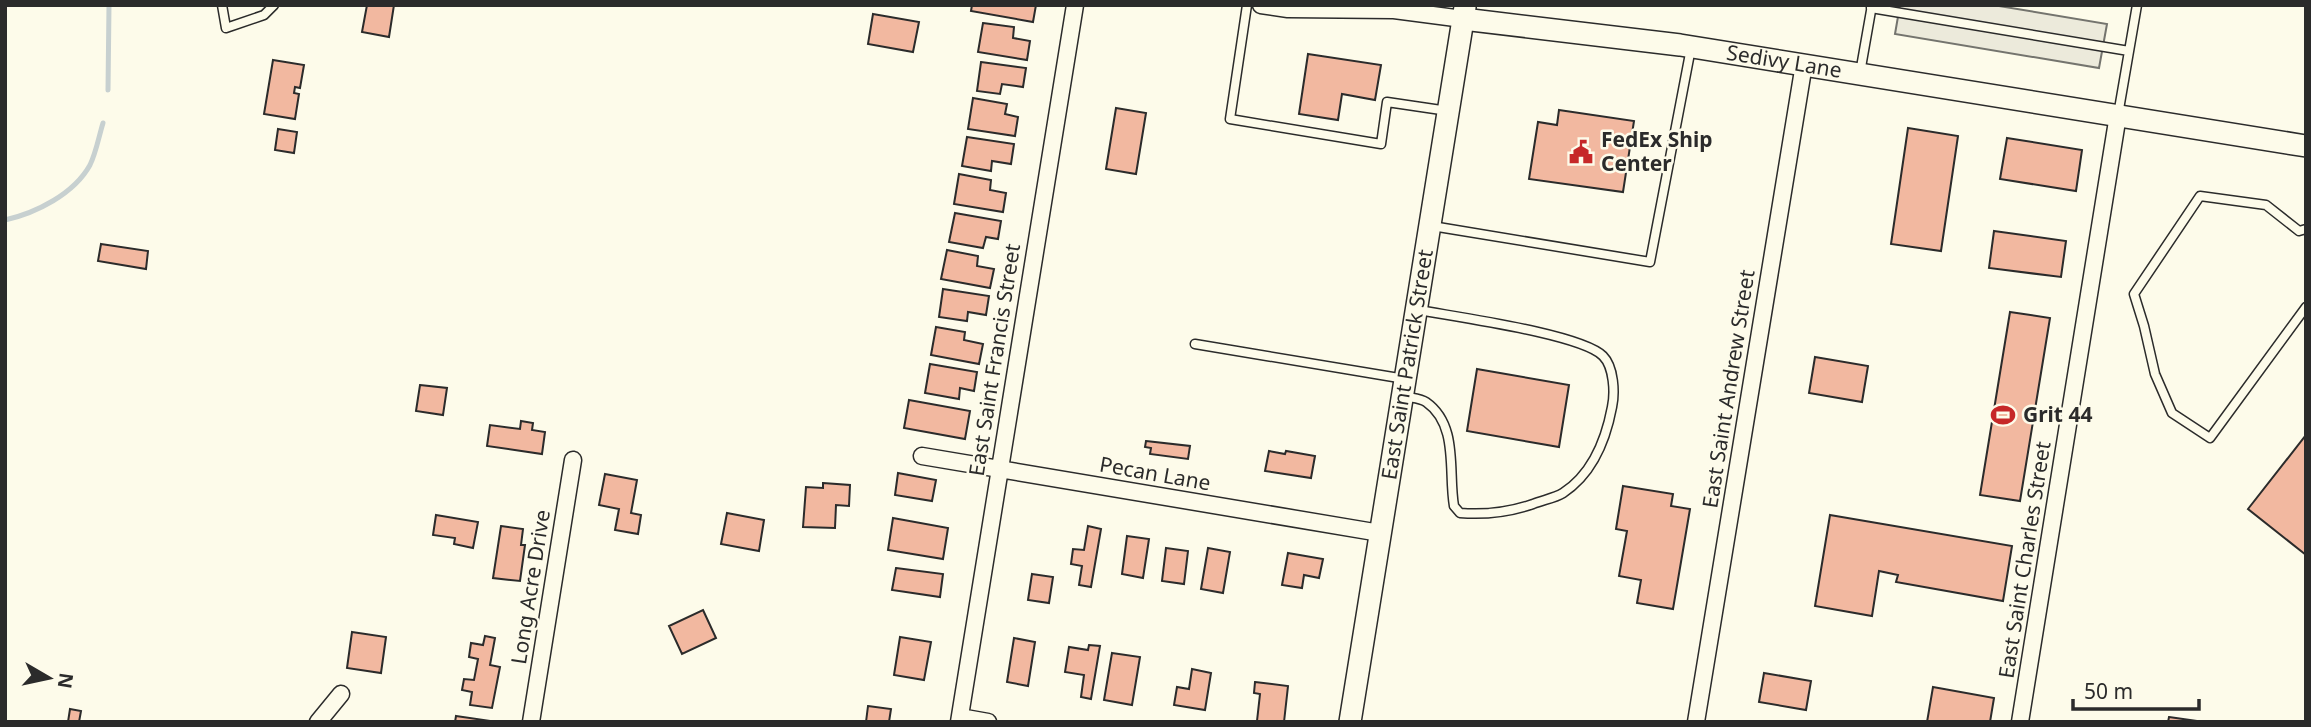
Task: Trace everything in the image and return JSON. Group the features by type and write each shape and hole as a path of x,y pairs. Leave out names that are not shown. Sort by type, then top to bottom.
{"street":[{"name":"East Saint Francis Street","path":"960,719 1075,5"},
{"name":"Sedivy Lane","path":"1261,5 1288,9 1464,12 1692,46 2306,146"},
{"name":"East Saint Patrick Street","path":"1350,722 1464,12"},
{"name":"East Saint Andrew Street","path":"1696,722 1804,64"},
{"name":"East Saint Charles Street","path":"2020,722 2118,115"},
{"name":"Pecan Lane","path":"922,456 1380,533"},
{"name":"Long Acre Drive","path":"531,722 573,460"},
{"path":"318,722 341,694"},
{"path":"960,719 988,722"}],"lane":[{"path":"222,5 226,28 264,15 274,5"},
{"path":"1247,5 1230,119 1381,144 1387,102 1448,111"},
{"path":"2118,115 2137,5"},
{"path":"1860,73 1871,7 2129,51"},
{"path":"1430,226 1650,262 1692,46"},
{"path":"2306,229 2298,231 2266,205 2200,196 2134,294 2155,374 2172,413 2210,438 2306,307"},
{"path":"1195,344 1404,387 1425,401 1442,421 1449,435 1454,506 1460,513 1520,509 1561,494 1579,480 1597,455 1614,401 1611,374 1605,358 1592,348 1567,339 1416,309"}],"shaded area":[{"path":"1900,5 1993,5 2107,24 2099,68 1895,34"}],"building":[{"path":"367,5 394,5 389,37 362,32"},
{"path":"972,5 1036,5 1033,22 971,11"},
{"path":"873,14 919,22 913,52 868,44"},
{"path":"983,23 1014,27 1013,38 1030,41 1027,60 978,52"},
{"path":"1308,54 1381,65 1375,100 1342,94 1338,120 1299,114"},
{"path":"273,60 304,65 300,88 295,87 294,93 299,94 295,119 264,114"},
{"path":"981,62 1026,68 1023,87 1002,84 1000,94 977,91"},
{"path":"973,98 1007,104 1005,114 1018,117 1015,136 968,129"},
{"path":"1116,108 1146,113 1136,174 1106,169"},
{"name":"FedEx Ship Center","path":"1559,110 1634,121 1623,192 1529,179 1538,122 1557,125"},
{"path":"1908,128 1958,136 1941,251 1891,244"},
{"path":"278,129 297,132 294,153 275,150"},
{"path":"967,137 1014,144 1011,164 992,161 991,171 962,166"},
{"path":"2007,138 2082,150 2076,191 2000,179"},
{"path":"959,174 991,180 990,190 1006,193 1003,212 954,204"},
{"path":"955,213 1001,221 998,239 986,237 983,248 949,242"},
{"path":"1994,231 2066,241 2061,277 1989,268"},
{"path":"101,244 148,251 146,269 98,261"},
{"path":"947,250 978,256 977,266 994,269 990,288 941,279"},
{"path":"943,289 989,296 986,315 968,312 967,321 939,317"},
{"path":"2010,312 2050,318 2020,501 1980,495"},
{"path":"936,327 965,332 964,340 983,344 979,364 931,355"},
{"path":"1815,357 1868,366 1862,402 1809,393"},
{"path":"930,364 977,372 974,391 960,388 959,399 925,393"},
{"path":"1477,369 1569,385 1559,447 1467,431"},
{"path":"420,385 447,388 443,415 416,411"},
{"path":"909,400 970,411 965,439 904,428"},
{"path":"521,421 533,423 532,430 545,432 542,454 487,446 490,425 520,429"},
{"path":"2306,435 2306,555 2248,509"},
{"path":"1146,441 1190,446 1188,459 1150,454 1151,448 1145,447"},
{"path":"1269,451 1315,456 1311,478 1265,471"},
{"path":"898,473 936,480 932,501 895,495"},
{"path":"605,474 637,480 631,513 641,515 638,534 615,530 619,509 599,505"},
{"path":"823,483 850,485 849,506 836,505 835,528 803,527 806,487 823,488"},
{"path":"1623,486 1673,494 1671,506 1690,509 1673,609 1637,603 1641,580 1619,576 1627,531 1616,529"},
{"path":"727,513 764,520 759,551 721,544"},
{"path":"436,515 478,522 473,548 454,544 455,538 433,535"},
{"path":"1830,515 2012,546 2003,601 1896,582 1898,575 1879,571 1872,616 1815,606"},
{"path":"893,518 948,528 943,559 888,550"},
{"path":"501,526 523,529 521,545 525,545 520,581 493,578"},
{"path":"1088,526 1101,529 1091,587 1079,585 1082,566 1071,564 1073,549 1084,550"},
{"path":"1127,536 1149,539 1143,578 1122,574"},
{"path":"1166,548 1188,551 1184,584 1162,581"},
{"path":"1208,548 1230,552 1223,593 1201,589"},
{"path":"1288,553 1323,559 1319,578 1304,575 1302,588 1282,585"},
{"path":"896,568 943,574 940,597 892,590"},
{"path":"1032,574 1053,577 1049,603 1028,600"},
{"path":"703,610 716,638 682,654 669,626"},
{"path":"352,632 386,637 381,673 347,668"},
{"path":"485,636 495,638 490,665 500,667 492,708 470,705 472,692 462,690 464,679 474,680 478,659 469,657 471,643 483,645"},
{"path":"900,637 931,642 924,680 894,675"},
{"path":"1014,638 1035,642 1028,686 1007,682"},
{"path":"1089,645 1100,646 1091,699 1081,697 1084,675 1065,672 1069,647 1088,650"},
{"path":"1112,653 1140,657 1132,705 1104,700"},
{"path":"1192,669 1211,673 1205,710 1174,705 1177,687 1189,689"},
{"path":"1764,673 1811,681 1806,710 1759,702"},
{"path":"1255,682 1288,686 1284,722 1257,721 1260,694 1254,693"},
{"path":"1933,687 1994,698 1990,722 1927,722"},
{"path":"868,706 891,709 889,722 866,722"},
{"path":"70,709 81,711 79,722 68,722"},
{"path":"456,716 491,721 491,722 455,722"},
{"path":"2169,717 2204,722 2168,722"}],"waterway":[{"path":"108,90 109,5"},
{"path":"5,220 29,213 53,201 74,185 90,165 103,123"}],"place":[{"name":"FedEx Ship Center","path":"1581,152"},
{"name":"Grit 44","path":"2003,415"}]}
